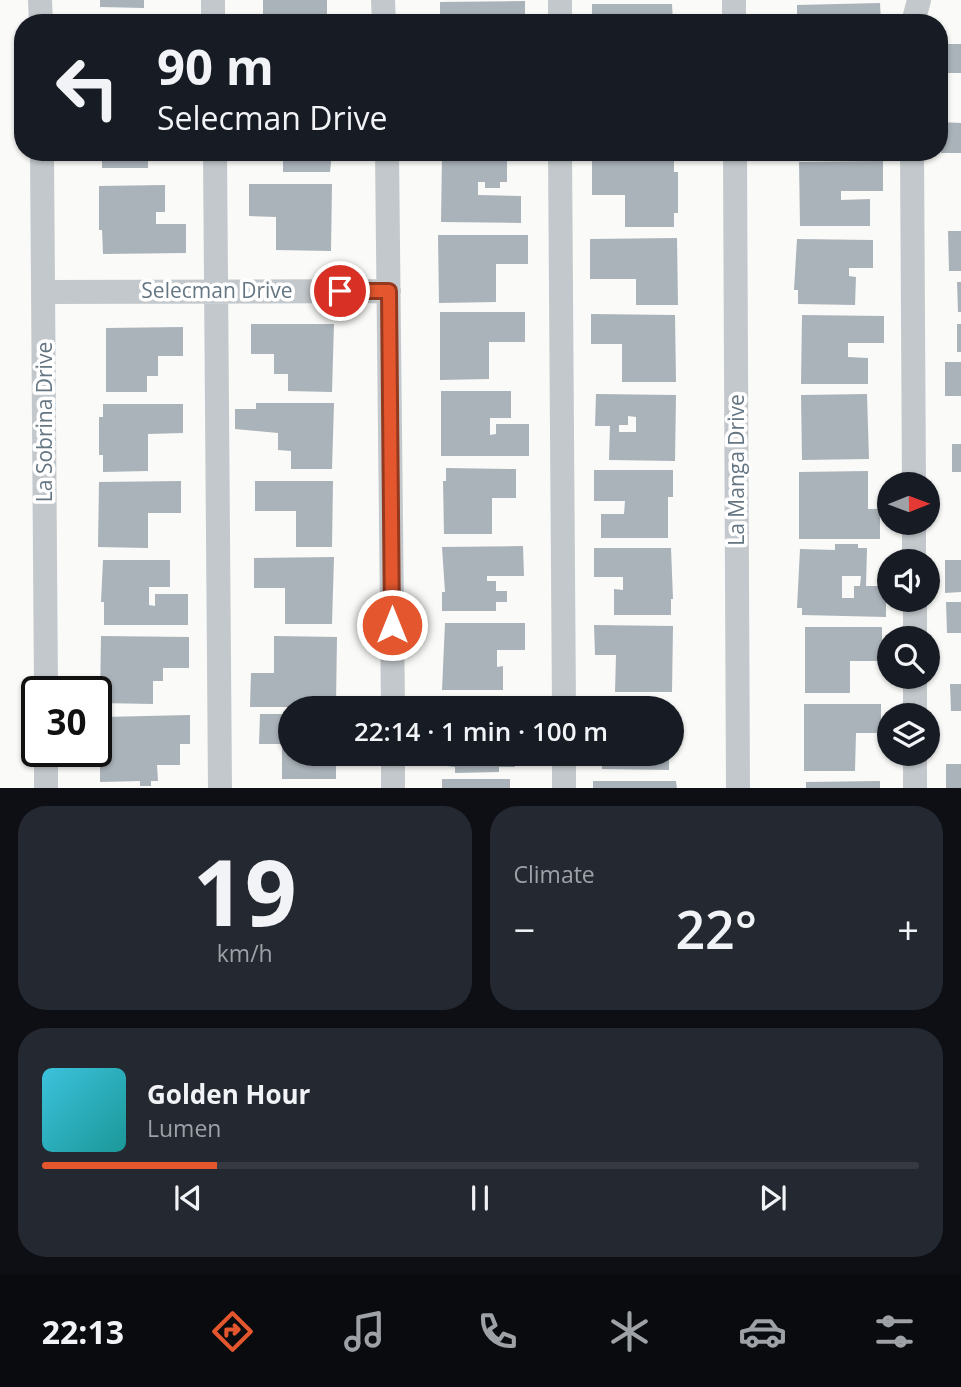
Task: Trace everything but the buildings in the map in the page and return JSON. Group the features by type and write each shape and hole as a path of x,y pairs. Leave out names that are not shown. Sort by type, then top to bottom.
{"street":[{"name":"La Sobrina Drive","path":"43,161 46,676"},
{"path":"215,161 220,788"},
{"path":"387,161 393,696"},
{"path":"561,161 564,696"},
{"name":"La Manga Drive","path":"735,161 738,788"},
{"path":"912,161 914,472"},
{"name":"Selecman Drive","path":"44,292 389,291"},
{"path":"393,766 393,788"},
{"path":"564,766 564,788"},
{"path":"915,766 915,788"},
{"path":"46,767 46,788"}],"route":[{"path":"340,291 389,291 392,625"}]}
